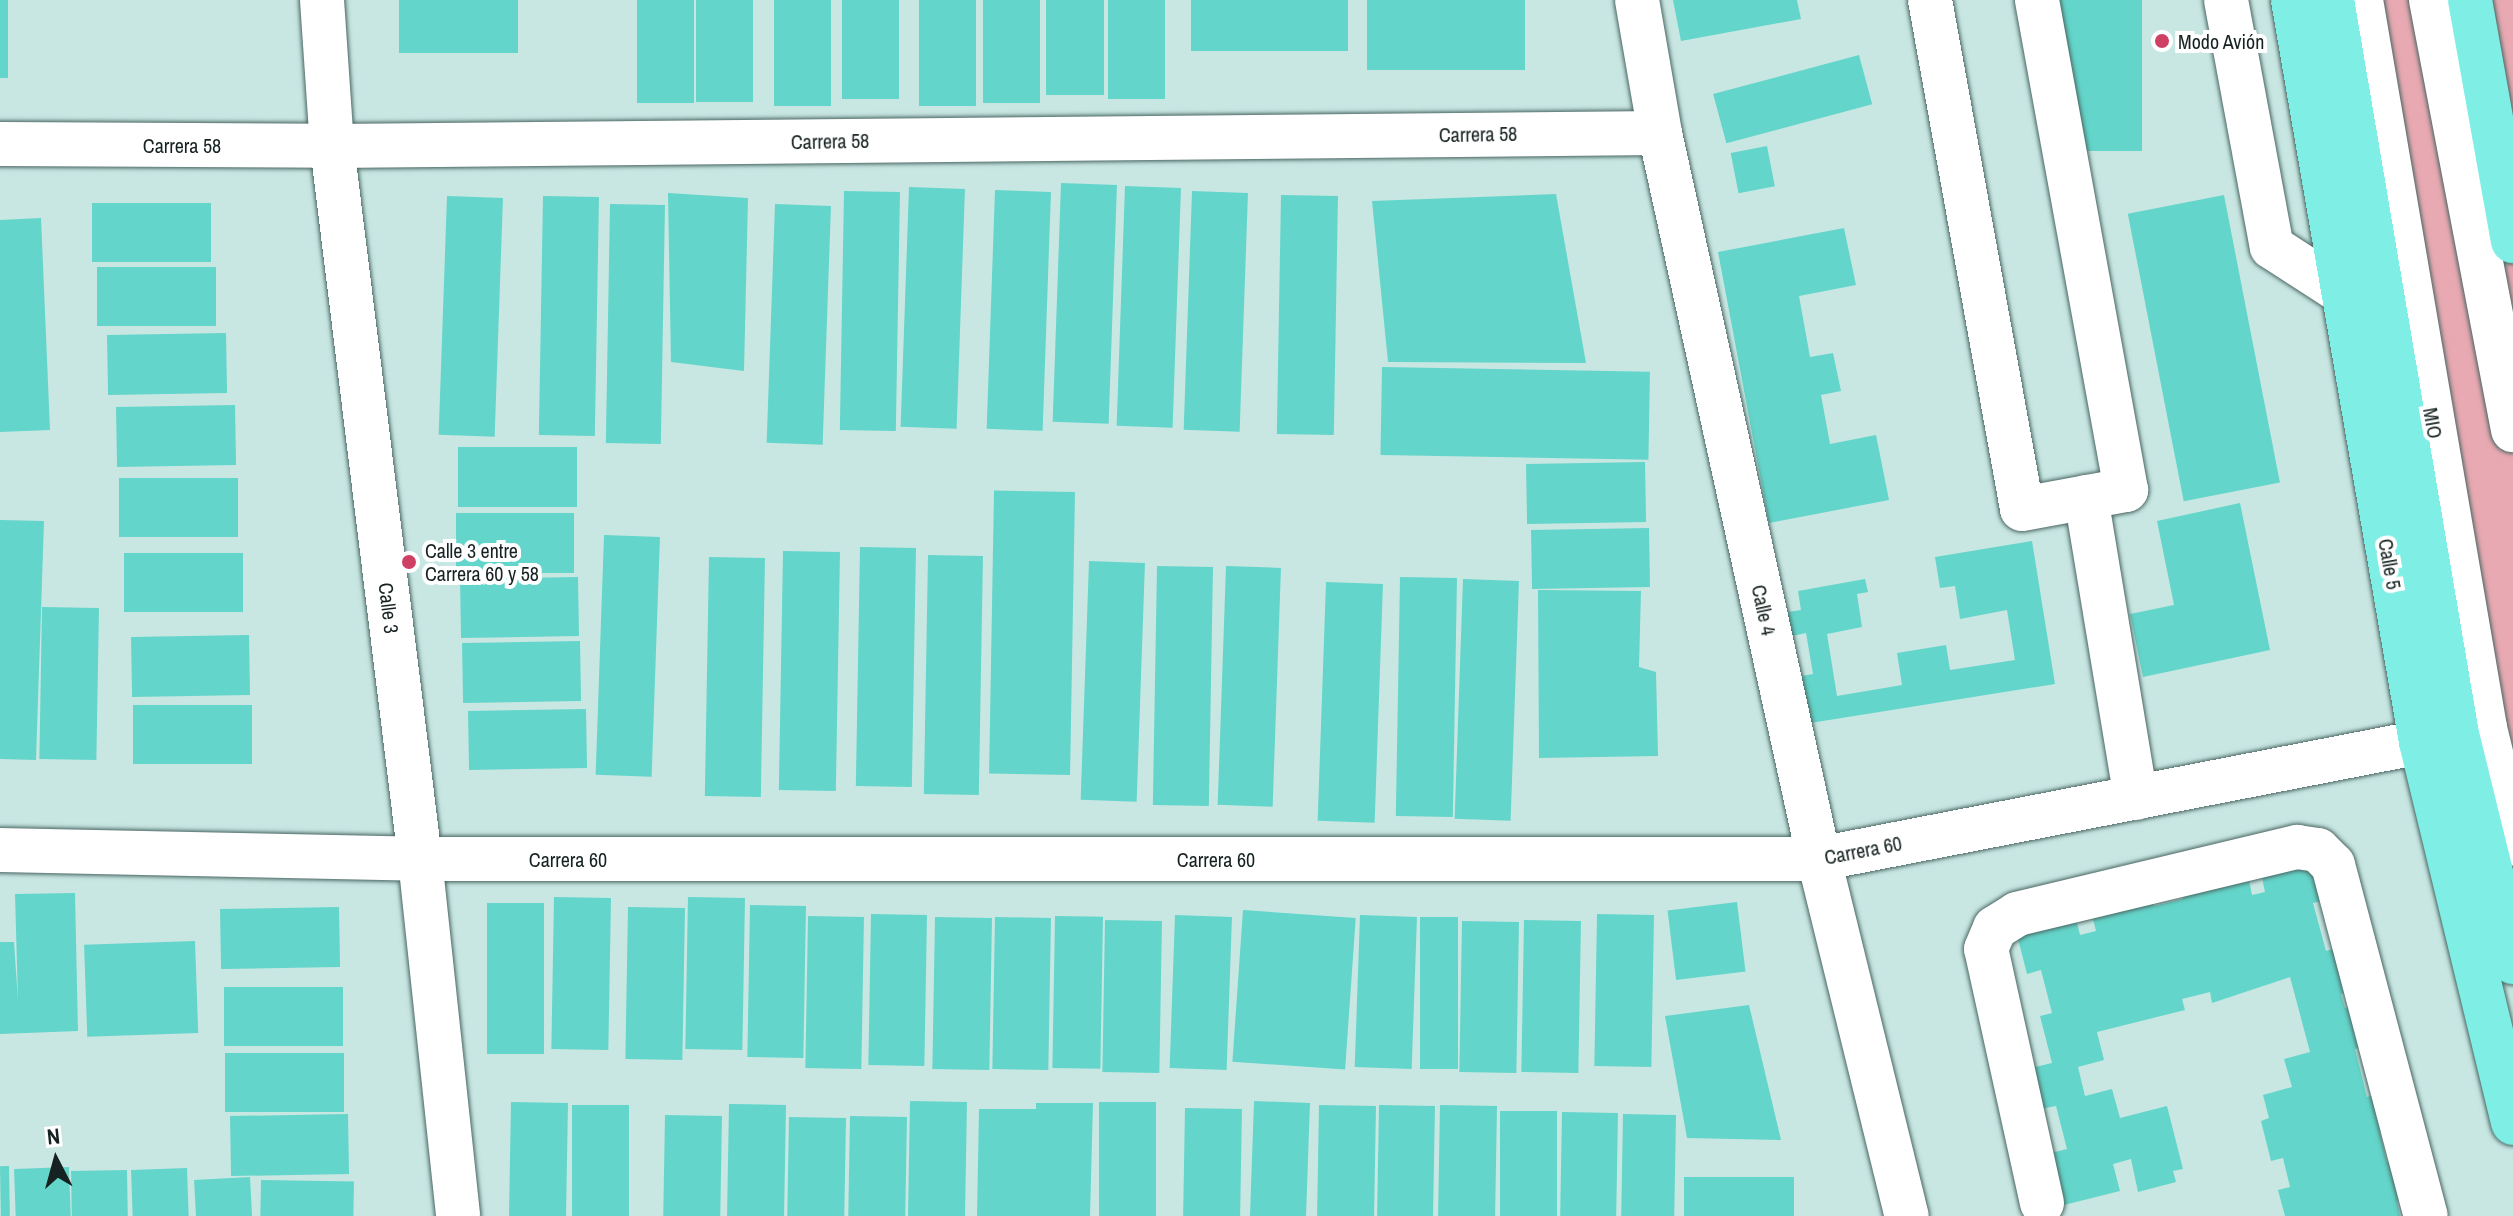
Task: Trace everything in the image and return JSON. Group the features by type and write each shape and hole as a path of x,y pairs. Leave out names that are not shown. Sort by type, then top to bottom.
{"main road":[{"name":"Calle 5","path":"2293,0 2421,742 2513,1123"},
{"name":"Calle 5","path":"2332,0 2457,734 2513,962"},
{"path":"2470,0 2513,241"}],"street":[{"name":"Calle 3","path":"322,0 332,146 420,859 458,1216"},
{"name":"Calle 4","path":"1637,0 1660,133 1819,859 1907,1216"},
{"path":"1930,0 2022,509 2126,490 2037,0"},
{"path":"2226,0 2272,247 2343,293"},
{"name":"MIO","path":"2361,0 2485,728 2513,844"},
{"path":"2431,0 2513,430"},
{"name":"Carrera 58","path":"0,144 332,146 1660,133"},
{"path":"2086,497 2136,798"},
{"name":"Carrera 60","path":"0,850 420,859 1819,859 2421,742"},
{"path":"2042,1203 1986,949 1995,928 2017,914 2297,847 2318,850 2333,865 2426,1216"}],"shaded area":[{"path":"2361,0 2513,0 2513,844"}],"building":[{"path":"0,0 8,0 8,78 0,78"},
{"path":"399,0 518,0 518,53 399,53"},
{"path":"637,0 694,0 694,103 637,103"},
{"path":"696,0 753,0 753,102 696,102"},
{"path":"774,0 831,0 831,106 774,106"},
{"path":"842,0 899,0 899,99 842,99"},
{"path":"919,0 976,0 976,106 919,106"},
{"path":"983,0 1040,0 1040,103 983,103"},
{"path":"1046,0 1104,0 1104,95 1046,95"},
{"path":"1108,0 1165,0 1165,99 1108,99"},
{"path":"1191,0 1348,0 1348,51 1191,51"},
{"path":"1367,0 1525,0 1525,70 1367,70"},
{"path":"1673,0 1797,0 1801,19 1681,41"},
{"path":"2060,0 2142,0 2142,151 2060,151"},
{"path":"1859,55 1872,104 1726,143 1713,94"},
{"path":"1767,146 1775,186 1739,193 1731,153"},
{"path":"1061,183 1117,185 1109,424 1053,422"},
{"path":"1125,186 1181,188 1173,428 1117,426"},
{"path":"909,187 965,189 957,429 901,427"},
{"path":"995,190 1051,192 1043,431 987,429"},
{"path":"844,191 900,192 896,431 840,430"},
{"path":"1192,191 1248,193 1240,432 1184,430"},
{"path":"668,193 748,198 744,371 671,362"},
{"path":"1556,194 1586,363 1388,362 1372,201"},
{"path":"1281,195 1338,196 1334,435 1277,434"},
{"path":"2224,195 2280,483 2184,501 2128,214"},
{"path":"447,196 503,198 495,437 439,435"},
{"path":"543,196 599,197 595,436 539,435"},
{"path":"92,203 211,203 211,262 92,262"},
{"path":"610,204 665,205 661,444 606,443"},
{"path":"775,204 831,206 823,445 767,443"},
{"path":"41,218 50,430 0,432 0,220"},
{"path":"1844,228 1856,285 1799,296 1810,357 1833,353 1841,391 1821,395 1830,444 1876,435 1889,500 1769,523 1718,252"},
{"path":"97,267 216,267 216,326 97,326"},
{"path":"226,333 227,393 108,395 107,335"},
{"path":"1382,367 1650,372 1648,460 1380,455"},
{"path":"235,405 236,465 117,467 116,407"},
{"path":"458,447 577,447 577,507 458,507"},
{"path":"1645,462 1646,522 1527,524 1526,464"},
{"path":"119,478 238,478 238,537 119,537"},
{"path":"994,491 1075,492 1070,775 989,774"},
{"path":"2240,503 2270,650 2143,677 2130,614 2174,605 2157,521"},
{"path":"456,513 574,513 574,573 456,573"},
{"path":"0,520 44,521 36,760 0,759"},
{"path":"1649,528 1650,587 1532,589 1531,530"},
{"path":"604,535 660,537 652,777 596,775"},
{"path":"2032,541 2055,684 1804,724 1796,677 1813,674 1806,633 1792,636 1788,612 1801,610 1798,591 1865,579 1868,592 1857,594 1862,627 1827,634 1837,696 1902,685 1897,653 1946,645 1950,670 2015,660 2007,610 1960,619 1955,586 1940,588 1935,557"},
{"path":"860,547 916,548 912,787 856,786"},
{"path":"783,551 840,552 836,791 779,790"},
{"path":"124,553 243,553 243,612 124,612"},
{"path":"928,555 983,556 979,795 924,794"},
{"path":"709,557 765,558 761,797 705,796"},
{"path":"1089,561 1145,563 1137,802 1081,800"},
{"path":"1157,566 1213,567 1209,806 1153,805"},
{"path":"1226,566 1281,568 1273,807 1218,805"},
{"path":"578,577 579,636 461,638 460,579"},
{"path":"1400,577 1457,578 1453,817 1396,816"},
{"path":"1463,579 1519,581 1511,821 1455,819"},
{"path":"1326,582 1383,584 1375,823 1318,821"},
{"path":"1538,590 1641,591 1639,667 1656,672 1658,756 1539,758"},
{"path":"42,607 99,608 96,760 39,759"},
{"path":"249,635 250,695 132,697 131,637"},
{"path":"580,641 581,701 463,703 462,643"},
{"path":"133,705 252,705 252,764 133,764"},
{"path":"586,709 587,768 469,770 468,711"},
{"path":"2316,863 2326,900 2313,903 2326,951 2337,948 2349,992 2341,994 2345,1008 2354,1006 2365,1047 2355,1049 2367,1097 2380,1093 2389,1130 2380,1133 2387,1162 2398,1159 2408,1199 2397,1201 2400,1216 2285,1216 2278,1190 2290,1187 2283,1158 2271,1161 2261,1121 2269,1118 2263,1095 2292,1087 2284,1059 2310,1052 2290,977 2212,1003 2210,992 2182,999 2185,1010 2097,1032 2104,1060 2078,1067 2085,1096 2112,1089 2120,1118 2167,1106 2183,1169 2173,1171 2176,1182 2138,1192 2131,1159 2113,1164 2120,1191 2064,1205 2051,1153 2067,1149 2056,1106 2041,1109 2031,1068 2052,1063 2040,1016 2052,1013 2041,970 2027,974 2017,935 2073,906 2080,935 2096,931 2093,919 2116,913 2113,903 2151,894 2154,906 2183,899 2180,885 2249,880 2252,895 2265,892 2259,864"},
{"path":"75,893 78,1031 0,1034 0,942 14,942 18,1001 15,894"},
{"path":"554,897 611,898 608,1050 551,1049"},
{"path":"688,897 745,898 742,1050 685,1049"},
{"path":"1737,902 1746,971 1676,980 1668,911"},
{"path":"487,903 544,903 544,1054 487,1054"},
{"path":"750,905 806,906 803,1058 747,1057"},
{"path":"339,907 340,967 221,969 220,909"},
{"path":"628,907 685,908 682,1060 625,1059"},
{"path":"1243,910 1356,918 1345,1070 1232,1062"},
{"path":"871,914 927,915 924,1066 868,1065"},
{"path":"1597,914 1654,915 1651,1067 1594,1066"},
{"path":"1175,915 1232,917 1227,1070 1170,1068"},
{"path":"1360,915 1417,917 1412,1069 1355,1067"},
{"path":"808,916 864,917 861,1069 805,1068"},
{"path":"1055,916 1103,917 1100,1069 1052,1068"},
{"path":"935,917 992,918 989,1070 932,1069"},
{"path":"995,917 1051,918 1048,1070 992,1069"},
{"path":"1420,917 1458,917 1458,1069 1420,1069"},
{"path":"1105,920 1162,921 1159,1073 1102,1072"},
{"path":"1524,920 1581,921 1578,1073 1521,1072"},
{"path":"1462,921 1519,922 1516,1073 1459,1072"},
{"path":"195,941 198,1033 87,1037 84,945"},
{"path":"224,987 343,987 343,1046 224,1046"},
{"path":"1749,1005 1781,1140 1687,1138 1665,1016"},
{"path":"225,1053 344,1053 344,1112 225,1112"},
{"path":"910,1101 967,1102 965,1216 908,1216"},
{"path":"1254,1101 1310,1103 1306,1216 1250,1216"},
{"path":"511,1102 568,1103 566,1216 509,1216"},
{"path":"1099,1102 1156,1102 1156,1216 1099,1216"},
{"path":"1036,1103 1093,1103 1090,1216 977,1216 979,1109 1036,1109"},
{"path":"729,1104 786,1105 784,1216 727,1216"},
{"path":"572,1105 629,1105 629,1216 572,1216"},
{"path":"1319,1105 1376,1106 1374,1216 1317,1216"},
{"path":"1379,1105 1435,1106 1433,1216 1377,1216"},
{"path":"1440,1105 1497,1106 1495,1216 1438,1216"},
{"path":"1185,1108 1242,1109 1240,1216 1183,1216"},
{"path":"1500,1111 1557,1111 1557,1216 1500,1216"},
{"path":"1562,1112 1618,1113 1616,1216 1560,1216"},
{"path":"348,1114 349,1174 231,1176 230,1116"},
{"path":"1623,1114 1676,1115 1674,1216 1621,1216"},
{"path":"665,1115 722,1116 720,1216 663,1216"},
{"path":"850,1116 907,1117 905,1216 848,1216"},
{"path":"789,1117 846,1118 844,1216 787,1216"},
{"path":"0,1166 9,1166 10,1216 1,1216"},
{"path":"69,1167 71,1216 16,1216 14,1169"},
{"path":"187,1168 189,1216 133,1216 131,1170"},
{"path":"127,1170 128,1216 72,1216 71,1171"},
{"path":"250,1177 252,1216 196,1216 194,1180"},
{"path":"1684,1177 1794,1177 1794,1216 1684,1216"},
{"path":"261,1180 354,1182 353,1216 260,1216"}],"place":[{"name":"Modo Avión","path":"2162,41"},
{"name":"Calle 3 entre Carrera 60 y 58","path":"409,562"}]}
